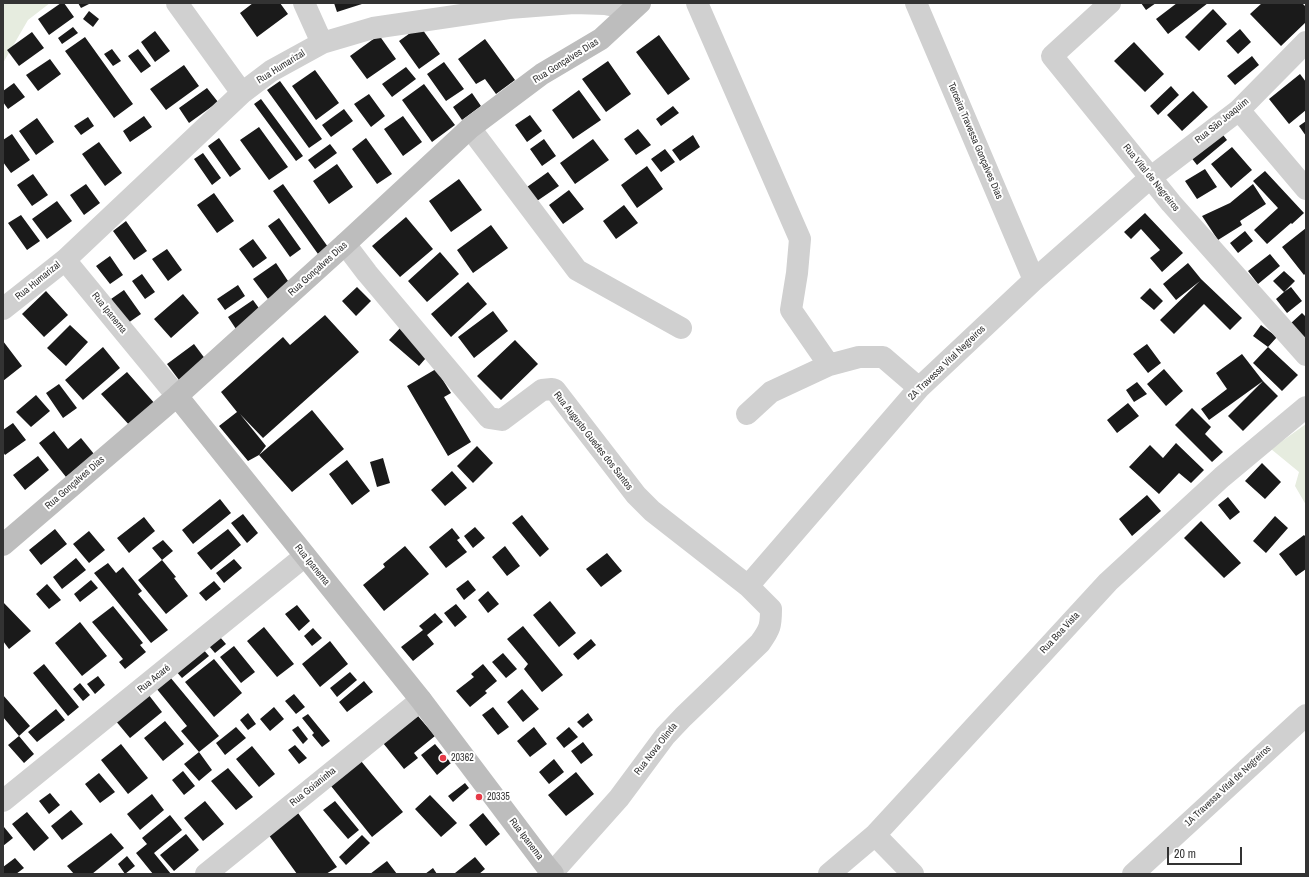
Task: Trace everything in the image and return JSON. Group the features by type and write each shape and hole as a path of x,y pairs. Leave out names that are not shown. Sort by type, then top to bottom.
{"street":[{"path":"177,3 242,93"},
{"path":"304,3 322,43"},
{"name":"Rua Humarizal","path":"3,309 65,260 242,93 270,71 322,43 373,28 508,6 574,3 605,4 625,8 639,3"},
{"name":"Rua Gonçalves Dias","path":"3,545 177,396 345,244 470,128 542,74 601,39 639,3"},
{"path":"698,3 800,239 797,273 791,310 829,365"},
{"name":"Terceira Travessa Gonçalves Dias","path":"916,3 1034,280"},
{"name":"Rua Vital de Negreiros","path":"1110,3 1052,56 1171,203 1306,355"},
{"name":"Rua São Joaquim","path":"1150,178 1239,110 1306,42"},
{"path":"1239,110 1306,188"},
{"path":"470,128 576,270 681,328"},
{"name":"2A Travessa Vital Negreiros","path":"748,586 919,388 1034,280 1150,178"},
{"name":"Rua Augusto Guedes dos Santos","path":"345,244 367,273 489,418 502,420 542,390 555,390 636,496 657,515 748,586 771,609"},
{"name":"Rua Ipanema","path":"65,260 177,396 421,700 547,872"},
{"path":"747,414 771,392 829,365 859,356 883,357 919,388"},
{"name":"Rua Boa Vista","path":"829,874 875,835 1108,582 1222,477 1306,407"},
{"name":"Rua Acaré","path":"3,801 305,556"},
{"name":"Rua Nova Olinda","path":"547,872 623,792 665,736 682,717 760,643 769,631 771,625 771,609"},
{"name":"Rua Goianinha","path":"206,874 421,700"},
{"name":"1A Travessa Vital de Negreiros","path":"1133,874 1306,715"},
{"path":"875,835 913,874"}],"shaded area":[{"path":"3,3 50,3 28,20 3,63"},
{"path":"1306,424 1306,505 1295,486 1299,472 1271,449"}],"building":[{"path":"61,3 64,3 74,17 49,35 38,19"},
{"path":"78,3 91,3 81,8"},
{"path":"253,3 280,3 288,14 257,37 240,13"},
{"path":"334,3 365,3 337,12"},
{"path":"1141,3 1156,3 1146,10"},
{"path":"1177,3 1208,3 1168,34 1156,19"},
{"path":"1262,3 1302,3 1306,7 1306,22 1281,46 1250,14"},
{"path":"1213,9 1227,24 1199,51 1185,37"},
{"path":"89,11 99,19 93,27 83,19"},
{"path":"420,26 440,54 419,69 399,41"},
{"path":"73,27 78,33 62,44 58,38"},
{"path":"1240,29 1251,42 1238,54 1226,41"},
{"path":"155,31 170,51 155,62 141,42"},
{"path":"32,32 44,48 19,66 7,50"},
{"path":"379,35 396,59 367,79 350,56"},
{"path":"659,35 690,79 668,95 636,52"},
{"path":"85,37 133,104 114,118 65,51"},
{"path":"485,39 515,80 496,94 485,79 476,84 458,59"},
{"path":"1134,42 1164,74 1145,92 1114,61"},
{"path":"112,49 121,61 113,66 104,54"},
{"path":"138,49 151,66 141,73 128,56"},
{"path":"1252,56 1259,65 1235,85 1227,76"},
{"path":"50,59 61,74 38,91 26,75"},
{"path":"608,61 631,94 606,112 582,79"},
{"path":"444,62 464,89 446,101 427,74"},
{"path":"184,65 199,86 166,110 150,89"},
{"path":"406,67 416,79 392,97 382,84"},
{"path":"315,70 339,103 316,120 292,86"},
{"path":"1300,74 1306,82 1306,110 1289,124 1269,99"},
{"path":"280,81 322,139 309,148 267,90"},
{"path":"14,83 25,97 8,109 3,102 3,91"},
{"path":"424,84 455,125 432,142 402,100"},
{"path":"1171,86 1179,95 1158,115 1150,106"},
{"path":"207,88 218,102 189,123 179,108"},
{"path":"579,90 601,120 573,139 552,110"},
{"path":"1193,91 1208,107 1182,131 1167,115"},
{"path":"472,93 481,106 462,120 453,107"},
{"path":"369,94 385,116 371,127 354,104"},
{"path":"261,99 303,156 296,161 254,104"},
{"path":"673,106 679,113 661,126 656,119"},
{"path":"344,109 353,121 331,137 322,125"},
{"path":"530,115 542,131 527,142 515,125"},
{"path":"144,116 152,127 130,142 123,131"},
{"path":"403,116 422,142 403,156 384,129"},
{"path":"88,117 94,126 81,135 74,126"},
{"path":"37,118 54,142 36,155 19,131"},
{"path":"1306,121 1306,136 1299,126"},
{"path":"1216,126 1227,140 1197,165 1186,151"},
{"path":"259,127 288,167 269,180 240,140"},
{"path":"638,129 651,145 636,155 624,139"},
{"path":"12,134 30,160 11,173 3,162 3,140"},
{"path":"693,135 700,147 680,161 672,150"},
{"path":"219,138 241,169 230,177 208,146"},
{"path":"366,138 392,174 377,184 352,149"},
{"path":"544,139 556,156 542,166 530,149"},
{"path":"593,139 609,160 575,184 560,163"},
{"path":"99,142 122,173 105,186 82,154"},
{"path":"330,144 337,153 315,169 308,160"},
{"path":"1232,147 1252,170 1231,188 1211,164"},
{"path":"665,149 675,162 661,172 651,159"},
{"path":"203,153 221,178 212,185 194,159"},
{"path":"337,164 353,187 329,204 313,181"},
{"path":"647,166 663,189 637,208 621,185"},
{"path":"1205,169 1217,187 1197,199 1185,181"},
{"path":"1265,171 1304,213 1267,244 1254,230 1278,208 1253,181"},
{"path":"548,172 559,186 537,201 527,187"},
{"path":"33,174 48,195 32,206 17,185"},
{"path":"459,179 482,210 451,232 429,201"},
{"path":"86,184 100,203 84,215 70,195"},
{"path":"283,184 328,247 318,254 273,191"},
{"path":"1253,184 1266,204 1240,221 1242,225 1218,240 1202,216 1230,203"},
{"path":"569,190 584,209 563,224 549,205"},
{"path":"214,193 234,221 217,233 197,205"},
{"path":"57,201 72,221 47,239 32,219"},
{"path":"624,205 638,223 616,239 603,221"},
{"path":"1145,213 1183,253 1162,272 1150,258 1160,250 1141,229 1131,239 1124,232"},
{"path":"21,215 40,241 27,250 8,223"},
{"path":"406,217 433,249 400,277 372,246"},
{"path":"279,218 301,249 290,257 268,226"},
{"path":"126,221 147,251 134,260 113,231"},
{"path":"491,225 508,248 473,273 457,250"},
{"path":"1306,228 1306,273 1304,275 1282,247"},
{"path":"1245,231 1253,241 1238,253 1230,243"},
{"path":"253,239 267,258 253,268 239,249"},
{"path":"167,249 182,270 168,281 152,259"},
{"path":"440,252 459,274 427,302 408,281"},
{"path":"1270,254 1280,266 1258,284 1248,271"},
{"path":"110,256 123,275 110,284 96,266"},
{"path":"276,263 290,284 268,299 253,279"},
{"path":"1188,263 1201,279 1242,318 1230,330 1204,304 1174,334 1160,320 1200,281 1176,300 1163,284"},
{"path":"1284,271 1295,281 1284,292 1273,281"},
{"path":"142,274 155,292 145,299 132,281"},
{"path":"468,282 487,304 451,337 431,314"},
{"path":"238,285 245,296 225,310 217,299"},
{"path":"357,287 371,301 356,316 342,301"},
{"path":"1291,287 1302,301 1287,313 1276,299"},
{"path":"1150,288 1163,301 1154,310 1140,298"},
{"path":"124,290 141,314 128,323 111,299"},
{"path":"46,291 68,315 44,337 22,314"},
{"path":"183,294 199,313 171,338 154,319"},
{"path":"253,300 261,311 236,329 228,317"},
{"path":"493,311 508,331 474,358 458,337"},
{"path":"1302,313 1306,317 1306,341 1290,324"},
{"path":"325,315 359,352 263,438 240,414 266,446 259,455 248,461 219,426 237,412 221,392 283,337 290,345"},
{"path":"70,325 88,342 66,366 47,348"},
{"path":"403,325 432,351 419,366 389,340"},
{"path":"1261,325 1277,337 1268,347 1253,336"},
{"path":"515,340 538,364 501,400 477,376"},
{"path":"3,341 22,366 3,381"},
{"path":"194,344 206,360 179,380 167,364"},
{"path":"1147,344 1161,363 1148,373 1133,354"},
{"path":"103,347 120,368 83,400 65,380"},
{"path":"1268,347 1298,375 1282,391 1253,363"},
{"path":"1242,354 1263,381 1209,420 1201,409 1227,389 1216,373"},
{"path":"436,369 451,393 444,397 471,442 448,456 407,386"},
{"path":"1164,369 1183,391 1166,406 1147,384"},
{"path":"127,372 156,405 131,427 101,394"},
{"path":"1263,381 1278,396 1243,431 1228,416"},
{"path":"1137,382 1147,394 1134,402 1126,390"},
{"path":"59,384 77,408 63,418 46,393"},
{"path":"36,395 50,411 31,427 16,412"},
{"path":"1128,403 1139,416 1117,433 1107,420"},
{"path":"1192,408 1211,427 1205,434 1223,452 1212,462 1175,425"},
{"path":"312,410 344,449 292,492 259,455"},
{"path":"13,423 26,440 5,455 3,452 3,430"},
{"path":"54,431 68,449 81,438 94,454 66,477 39,443"},
{"path":"1176,443 1204,470 1191,483 1179,473 1159,494 1129,467 1150,445 1163,458"},
{"path":"477,446 493,463 473,483 457,466"},
{"path":"38,456 49,470 25,490 13,475"},
{"path":"383,458 390,483 377,487 370,462"},
{"path":"347,460 370,491 352,505 329,474"},
{"path":"1262,463 1281,482 1265,499 1245,481"},
{"path":"452,471 467,488 445,506 431,490"},
{"path":"1147,495 1161,511 1132,536 1119,519"},
{"path":"1228,497 1240,512 1230,520 1218,505"},
{"path":"220,499 231,513 193,544 182,530"},
{"path":"243,514 258,533 247,543 231,523"},
{"path":"522,515 549,549 540,557 512,523"},
{"path":"1275,516 1288,528 1266,553 1253,541"},
{"path":"144,517 155,531 129,553 117,538"},
{"path":"1201,521 1241,563 1224,578 1184,538"},
{"path":"475,527 485,538 473,548 464,536"},
{"path":"452,528 460,538 457,540 467,552 446,568 429,547"},
{"path":"55,529 67,544 41,565 29,550"},
{"path":"228,529 241,545 211,570 197,553"},
{"path":"89,531 105,550 89,563 73,544"},
{"path":"1304,535 1306,537 1306,569 1296,576 1279,554"},
{"path":"163,540 173,551 162,560 152,548"},
{"path":"405,546 429,574 384,611 363,585 385,567 383,564"},
{"path":"505,546 520,566 507,576 492,557"},
{"path":"607,553 622,571 601,587 586,569"},
{"path":"76,558 86,570 62,589 53,577"},
{"path":"234,559 242,568 224,583 216,573"},
{"path":"162,560 176,577 174,578 188,596 166,614 138,580"},
{"path":"108,563 116,573 123,567 142,591 138,594 168,630 151,643 94,573"},
{"path":"91,580 98,588 80,602 74,594"},
{"path":"468,580 476,590 464,600 456,589"},
{"path":"214,581 221,589 206,601 199,593"},
{"path":"47,584 61,600 49,609 36,594"},
{"path":"488,591 499,604 488,613 478,600"},
{"path":"550,601 576,633 559,647 533,615"},
{"path":"3,602 31,631 9,649 3,641"},
{"path":"456,604 467,617 455,627 444,613"},
{"path":"297,605 310,621 299,631 285,614"},
{"path":"113,606 143,643 140,645 146,652 125,669 119,662 123,659 92,622"},
{"path":"435,613 443,622 427,635 434,644 413,661 401,647 423,630 419,626"},
{"path":"80,622 107,656 82,676 55,643"},
{"path":"523,626 563,675 542,692 524,669 528,664 507,639"},
{"path":"264,627 294,664 277,677 247,641"},
{"path":"313,628 322,638 312,646 304,636"},
{"path":"220,637 226,644 215,653 209,646"},
{"path":"591,639 596,645 578,660 573,654"},
{"path":"330,641 348,664 320,687 302,664"},
{"path":"234,646 255,672 241,683 220,657"},
{"path":"202,648 209,656 182,678 175,670"},
{"path":"503,653 517,669 506,678 492,662"},
{"path":"214,659 242,693 214,717 185,682"},
{"path":"44,664 79,707 68,716 33,673"},
{"path":"483,664 497,681 485,691 487,693 470,707 456,691 474,677 471,674"},
{"path":"350,672 357,680 337,697 330,688"},
{"path":"98,676 105,685 95,694 87,684"},
{"path":"170,677 219,736 199,752 181,731 187,726 156,688"},
{"path":"364,681 373,692 347,712 339,702"},
{"path":"80,683 90,695 83,701 73,689"},
{"path":"522,689 539,709 523,722 507,702"},
{"path":"148,694 162,712 130,738 115,720"},
{"path":"294,694 305,707 296,714 285,701"},
{"path":"3,695 30,726 19,736 3,717"},
{"path":"274,707 284,719 270,731 260,719"},
{"path":"493,707 509,727 498,735 482,715"},
{"path":"56,709 65,720 37,742 28,732"},
{"path":"248,713 256,724 248,730 240,720"},
{"path":"588,713 593,720 583,728 577,722"},
{"path":"308,714 330,741 322,747 312,735 314,733 302,718"},
{"path":"418,716 435,736 414,753 418,758 404,769 383,743"},
{"path":"165,721 184,744 163,761 144,738"},
{"path":"298,726 308,739 303,744 292,730"},
{"path":"236,727 246,738 225,755 216,743"},
{"path":"534,727 547,744 530,757 517,741"},
{"path":"569,727 578,737 564,748 556,738"},
{"path":"19,736 34,754 24,763 8,745"},
{"path":"583,742 593,755 581,764 571,751"},
{"path":"121,744 148,778 128,794 101,760"},
{"path":"435,744 451,763 437,775 421,755"},
{"path":"295,745 307,758 299,764 288,750"},
{"path":"252,746 275,774 259,787 236,759"},
{"path":"199,752 212,770 199,781 184,764"},
{"path":"554,759 564,772 549,784 539,772"},
{"path":"361,761 403,812 372,837 331,786"},
{"path":"228,768 253,797 236,810 211,781"},
{"path":"183,771 195,786 184,795 172,780"},
{"path":"576,772 594,794 566,816 548,795"},
{"path":"99,773 115,792 100,803 85,784"},
{"path":"465,783 469,788 453,802 448,796"},
{"path":"50,793 60,805 49,814 39,801"},
{"path":"152,794 164,810 140,830 127,814"},
{"path":"430,795 457,823 441,837 415,809"},
{"path":"205,801 224,824 203,841 184,818"},
{"path":"335,801 359,830 348,839 323,810"},
{"path":"71,810 83,824 62,840 51,826"},
{"path":"27,812 49,838 34,851 12,824"},
{"path":"298,813 337,867 326,874 297,874 268,834"},
{"path":"483,813 500,834 486,846 469,825"},
{"path":"170,815 182,830 154,853 171,874 153,874 136,853 147,844 142,838"},
{"path":"4,827 13,838 3,846 3,828"},
{"path":"111,833 124,848 92,874 74,874 67,866"},
{"path":"186,834 199,850 174,871 160,855"},
{"path":"362,835 370,843 346,865 339,857"},
{"path":"127,856 135,866 125,874 118,864"},
{"path":"475,857 485,869 479,874 455,874 455,873"},
{"path":"15,858 24,868 16,874 3,874 3,867"},
{"path":"387,861 397,874 370,874"},
{"path":"433,868 437,874 425,874"}],"place":[{"name":"20362","path":"443,758"},
{"name":"20335","path":"479,797"}]}
